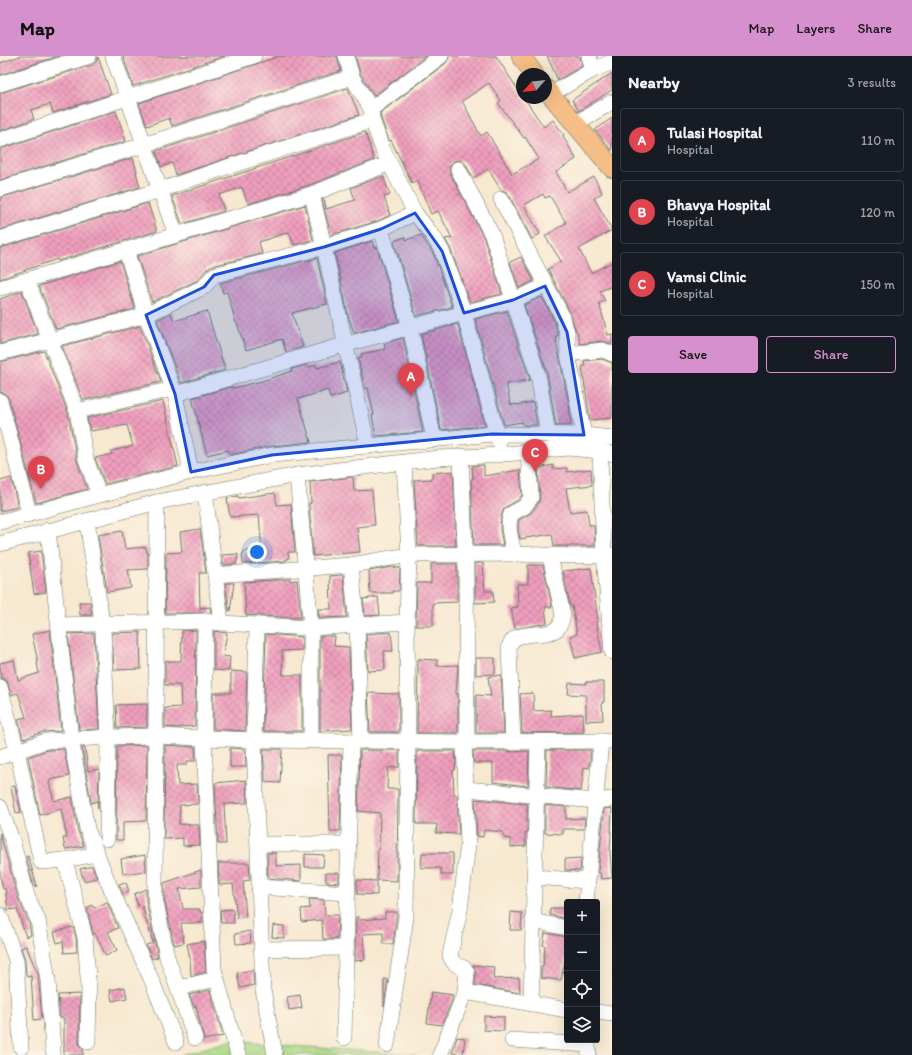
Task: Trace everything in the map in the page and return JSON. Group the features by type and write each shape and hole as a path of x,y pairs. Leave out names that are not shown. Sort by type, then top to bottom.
{"main road":[{"path":"521,56 530,68"},
{"path":"552,97 612,168"}],"street":[{"path":"0,84 89,56"},
{"path":"113,56 176,235"},
{"path":"0,140 254,56"},
{"path":"346,56 352,77 371,115 383,150 415,213 433,236 442,251 464,313 502,454"},
{"path":"0,239 160,190 371,115 441,56"},
{"path":"552,89 591,63 612,62"},
{"path":"0,189 144,145 352,77"},
{"path":"576,124 612,102"},
{"path":"0,288 312,194 390,163"},
{"path":"458,169 492,235 538,375 548,434"},
{"path":"312,194 347,344 368,446"},
{"path":"501,199 545,286 561,314 566,332 568,354 584,435"},
{"path":"0,353 146,315 204,287 214,275 324,246 381,229 415,213"},
{"path":"381,229 410,327 434,439"},
{"path":"126,250 146,315 174,391 191,472"},
{"path":"27,280 77,411 86,459 99,495"},
{"path":"77,411 174,391 513,300 545,286"},
{"path":"568,354 603,350 612,354"},
{"path":"0,401 7,450 29,514"},
{"path":"0,522 191,472 272,455 497,434 584,435 612,438"},
{"path":"0,544 157,502 297,475 461,456 568,448 606,453 608,554 612,642"},
{"path":"514,554 509,519 511,514 524,507 531,498 528,452"},
{"path":"440,1055 465,992 467,972 464,968 451,961 450,955 460,910 468,844 466,789 465,555 461,456"},
{"path":"387,1045 406,917 408,742 406,622 409,555 404,463"},
{"path":"297,475 311,628 311,740"},
{"path":"205,492 221,624"},
{"path":"157,502 155,898 167,957 195,1038"},
{"path":"87,521 103,624 108,737 107,839"},
{"path":"48,530 71,740 87,829 108,882 152,981 176,1042"},
{"path":"215,575 351,565 409,555 514,554 550,556 608,554"},
{"path":"513,743 510,647 512,641 517,638 551,632 557,629 561,623 563,614 550,556"},
{"path":"344,1038 349,844 356,741 356,625 351,565"},
{"path":"58,624 205,621 221,624 311,628 406,622"},
{"path":"205,621 204,738 214,969 238,1055"},
{"path":"257,626 254,740 263,990 275,1055"},
{"path":"0,687 17,751 41,862 65,860 97,854"},
{"path":"0,757 46,741 108,737 155,736 254,740 513,743 607,741 596,801 586,899"},
{"path":"531,1004 538,742"},
{"path":"466,789 596,801 612,799"},
{"path":"0,807 12,840 27,896 38,920 48,980 53,1051"},
{"path":"258,844 349,844"},
{"path":"65,860 85,937 89,991 88,1042"},
{"path":"535,877 587,881"},
{"path":"259,887 348,893"},
{"path":"0,915 16,960 21,1047"},
{"path":"533,921 564,927"},
{"path":"262,949 346,948"},
{"path":"178,988 216,979"},
{"path":"465,992 564,1010"},
{"path":"600,1012 612,1014"},
{"path":"512,1040 588,1047"}],"highlighted area":[{"path":"415,213 442,251 464,313 513,300 545,286 567,332 584,435 492,434 272,455 191,472 175,394 146,315 204,287 214,275 324,247 381,229"}],"green space":[{"path":"229,1041 415,1055 181,1055"}],"building":[{"path":"20,56 59,56 0,75 0,63"},
{"path":"123,56 225,56 133,86"},
{"path":"280,56 337,56 341,71 172,126 169,118 147,126 139,103"},
{"path":"355,56 426,56 374,96 360,73"},
{"path":"450,56 496,56 516,87 516,104 528,104 544,127 553,120 564,135 563,136 576,159 556,172 567,192 594,177 602,193 594,198 612,230 579,249 591,273 612,262 612,286 600,291 605,301 599,303 608,335 612,334 612,344 602,341 580,344 569,310 548,269 561,261 545,236 566,223 550,196 545,198 543,194 524,205 540,234 532,239 509,195 505,191 501,190 488,169 473,178 463,161 458,160 451,164 449,168 450,173 484,238 502,294 470,302 450,248 445,239 452,238 438,211 431,214 417,180 412,183 391,140 389,141 380,113 446,63","holes":["489,83 501,101 498,103 524,138 525,137 539,159 512,174 487,132 481,136 462,101"]},
{"path":"547,56 580,56 582,66 558,80"},
{"path":"98,57 111,94 53,113 50,104 31,110 34,119 0,131 0,93 92,65 96,62"},
{"path":"612,73 612,90 579,111 572,100"},
{"path":"348,88 359,115 176,175 172,163 161,167 156,151"},
{"path":"116,111 126,141 0,180 0,149"},
{"path":"612,118 612,151 595,130"},
{"path":"365,132 374,160 309,185 248,204 242,187 219,195 224,211 182,224 172,196"},
{"path":"133,158 140,187 0,230 0,198"},
{"path":"383,176 390,195 384,197 390,215 378,221 331,235 322,200 324,199 326,209 355,200 351,188"},
{"path":"148,203 157,231 58,261 57,259 0,279 0,248"},
{"path":"305,205 313,240 294,245 289,232 259,242 262,254 211,266 198,280 152,302 137,256"},
{"path":"421,235 434,255 452,307 416,316 394,241 405,237 406,240"},
{"path":"372,241 374,248 377,247 399,321 354,333 348,315 335,253"},
{"path":"521,257 534,281 519,288 510,262"},
{"path":"317,258 327,304 292,313 303,347 286,352 282,339 246,350 227,292 223,293 220,283"},
{"path":"120,261 135,309 56,329 39,286"},
{"path":"22,291 38,334 0,344 0,299"},
{"path":"542,297 553,318 558,334 558,336 556,336 556,341 569,404 571,425 556,426 547,372 524,305"},
{"path":"207,311 225,370 181,383 157,320 171,313 174,321"},
{"path":"507,311 530,380 506,384 511,405 533,402 537,425 523,425 522,422 504,425 475,319"},
{"path":"458,324 485,426 441,430 421,334"},
{"path":"140,326 161,382 83,400 62,346"},
{"path":"403,338 423,432 376,436 372,415 374,415 368,388 365,389 358,358 362,357 361,354 385,349 384,344"},
{"path":"44,351 68,413 77,461 87,489 36,503 9,399 6,394 0,392 0,362"},
{"path":"602,359 612,363 612,418 590,420 582,367 585,366 584,361"},
{"path":"340,362 347,393 330,398 328,390 298,399 311,442 271,446 230,455 228,450 207,455 192,398 231,387 233,388 262,381 306,365 309,367 316,365 317,368"},
{"path":"163,401 178,466 105,484 95,458 112,454 111,451 133,446 127,425 90,431 87,418"},
{"path":"484,465 484,476 520,470 522,495 518,500 504,508 501,517 500,529 503,545 474,545 471,479 473,479 472,466"},
{"path":"553,465 553,469 567,468 567,472 591,469 592,485 566,488 570,512 587,510 589,525 594,525 595,546 554,546 552,534 520,539 518,528 519,520 531,513 538,504 540,498 538,468"},
{"path":"453,471 456,546 418,546 414,480 432,479 432,473"},
{"path":"353,477 354,491 372,490 375,525 357,527 360,552 313,556 309,503 311,503 310,482"},
{"path":"11,478 18,507 0,511 0,481"},
{"path":"275,493 277,505 291,504 295,552 288,552 289,559 286,559 286,561 243,564 242,554 244,554 244,551 262,551 259,515 230,517 227,498 238,496 239,498"},
{"path":"200,529 206,573 199,573 200,608 210,607 211,613 165,613 166,553 182,552 180,532"},
{"path":"122,531 125,549 146,547 148,553 148,569 128,570 131,588 107,592 98,535"},
{"path":"41,551 46,592 34,594 28,553"},
{"path":"238,554 236,564 223,565 222,555"},
{"path":"475,563 483,563 485,591 493,591 494,602 475,603"},
{"path":"431,564 457,564 457,602 433,603 433,626 416,626 417,583 431,583"},
{"path":"528,565 543,565 552,607 545,607 547,623 515,629 511,608 518,607 517,584 528,584"},
{"path":"392,567 400,568 399,591 393,591 393,593 370,593 369,571"},
{"path":"591,568 598,621 596,622 602,652 575,658 570,636 577,634 572,605 570,606 563,571"},
{"path":"343,575 347,617 319,618 318,609 331,609 330,576"},
{"path":"290,579 290,581 297,580 301,618 246,615 244,582"},
{"path":"225,583 234,583 230,611 229,611"},
{"path":"378,597 380,615 365,616 363,599"},
{"path":"79,602 90,602 92,615 80,615"},
{"path":"50,630 61,731 43,732 23,739 18,719 26,717 18,693 11,695 7,681 1,678 0,663 14,660 18,680 39,673 32,634"},
{"path":"196,630 195,726 181,728 165,727 165,708 181,707 180,685 165,685 165,661 181,661 182,631"},
{"path":"214,631 227,633 223,656 230,657 229,671 214,670"},
{"path":"140,632 141,669 114,670 112,633"},
{"path":"391,632 393,651 384,651 385,670 368,671 366,634"},
{"path":"94,633 99,729 79,730 68,634"},
{"path":"266,634 302,637 302,650 282,651 283,675 302,675 302,731 263,731"},
{"path":"320,636 335,636 334,646 349,647 352,729 320,731"},
{"path":"476,658 495,658 495,674 476,675"},
{"path":"418,659 437,660 437,666 458,665 456,694 458,694 458,733 417,733"},
{"path":"231,671 247,672 245,731 213,729 213,693 231,693"},
{"path":"501,675 504,733 476,733 476,695 491,696 488,677"},
{"path":"586,682 604,682 604,702 602,702 603,720 586,721 586,695 568,694 569,683 586,684"},
{"path":"368,693 399,694 399,732 370,732"},
{"path":"533,693 534,711 551,710 551,716 583,714 584,732 522,733 520,694"},
{"path":"147,704 147,727 117,728 116,705"},
{"path":"147,745 146,821 123,822 123,840 116,840 117,746"},
{"path":"165,745 195,747 196,761 187,761 187,765 177,765 178,785 197,784 198,804 180,805 179,824 199,825 200,845 183,846 183,838 164,839"},
{"path":"82,748 85,748 88,771 99,769 98,809 97,801 91,803"},
{"path":"230,748 245,749 246,767 230,767"},
{"path":"64,749 69,776 50,780 49,783 54,801 72,797 78,831 84,846 65,849 63,838 67,838 61,809 40,815 28,757 48,750"},
{"path":"263,749 282,749 280,783 265,782"},
{"path":"360,750 399,750 399,767 388,768 387,789 398,789 397,881 377,880 380,813 358,811"},
{"path":"547,750 591,750 589,768 584,767 581,791 546,787"},
{"path":"417,751 455,751 456,763 455,770 453,770 454,795 457,795 459,834 436,833 437,824 416,824"},
{"path":"473,751 529,751 528,786 493,782 493,763 474,763"},
{"path":"328,755 342,755 340,831 330,831"},
{"path":"246,780 247,803 224,805 226,844 218,844 215,783"},
{"path":"15,786 21,812 16,813 11,787"},
{"path":"475,799 527,804 527,833 525,833 526,846 511,847 511,839 504,838 503,832 484,830 483,837 477,836"},
{"path":"545,805 566,807 566,819 585,818 584,829 563,829 563,834 545,833"},
{"path":"612,808 610,853 612,878 601,879 600,872 598,872 604,809"},
{"path":"0,833 18,898 29,923 31,935 26,937 17,909 8,910 5,888 3,889 0,876"},
{"path":"267,853 276,853 276,866 301,865 301,881 268,878"},
{"path":"422,853 453,853 453,875 441,875 441,868 421,868"},
{"path":"305,854 324,855 323,867 305,867"},
{"path":"145,855 146,871 123,874 121,859"},
{"path":"28,856 37,886 34,887 26,857"},
{"path":"581,858 580,871 565,870 565,859"},
{"path":"218,863 249,863 250,880 243,881 246,917 237,918 233,884 219,885"},
{"path":"92,866 97,878 84,881 80,869"},
{"path":"201,870 201,887 179,889 183,909 200,909 200,912 202,912 203,923 181,923 184,943 174,945 164,897 164,883"},
{"path":"326,873 339,873 339,883 326,882"},
{"path":"357,880 377,881 377,895 357,894"},
{"path":"126,882 129,892 123,894 119,884"},
{"path":"146,889 146,900 158,957 152,959 146,945 153,943 142,905 138,906 134,894"},
{"path":"309,899 324,900 325,915 338,915 337,939 323,939 322,920 302,922 301,909 310,908"},
{"path":"107,902 118,928 108,932 117,950 106,956 95,933 93,934 87,908 92,905 94,908"},
{"path":"550,908 564,908 564,918 550,915"},
{"path":"233,909 234,923 221,923 220,910"},
{"path":"385,912 397,912 393,944 383,944 383,933 363,934 365,960 355,961 356,917 359,917 359,920 385,918"},
{"path":"511,912 522,913 521,930 510,930"},
{"path":"273,925 284,926 284,938 272,937"},
{"path":"73,927 76,937 77,952 64,953 63,941 57,943 54,932"},
{"path":"250,931 251,943 236,944 235,934"},
{"path":"545,933 564,936 564,965 561,980 541,978 541,966 543,966 545,946 543,945"},
{"path":"204,941 206,972 191,976 190,958 187,944"},
{"path":"26,946 38,974 42,1019 34,1020 31,976 27,977 25,959 21,948"},
{"path":"473,965 494,967 493,979 519,978 520,993 475,985 476,973"},
{"path":"253,970 254,985 240,988 237,973"},
{"path":"384,979 388,980 384,1007"},
{"path":"125,987 127,998 112,1001 110,990"},
{"path":"210,990 223,1036 204,1040 196,1006 194,1007 189,995"},
{"path":"431,992 453,995 442,1025 427,1023"},
{"path":"80,994 79,1042 83,1049 83,1055 64,1055 64,1018 60,1018 58,995"},
{"path":"300,995 302,1008 289,1010 287,997"},
{"path":"484,1016 504,1017 504,1031 484,1030"},
{"path":"457,1037 465,1038 463,1054 452,1053"}],"place":[{"name":"Tulasi Hospital","path":"411,396"},
{"name":"Vamsi Clinic","path":"535,472"},
{"name":"Bhavya Hospital","path":"41,489"}]}
